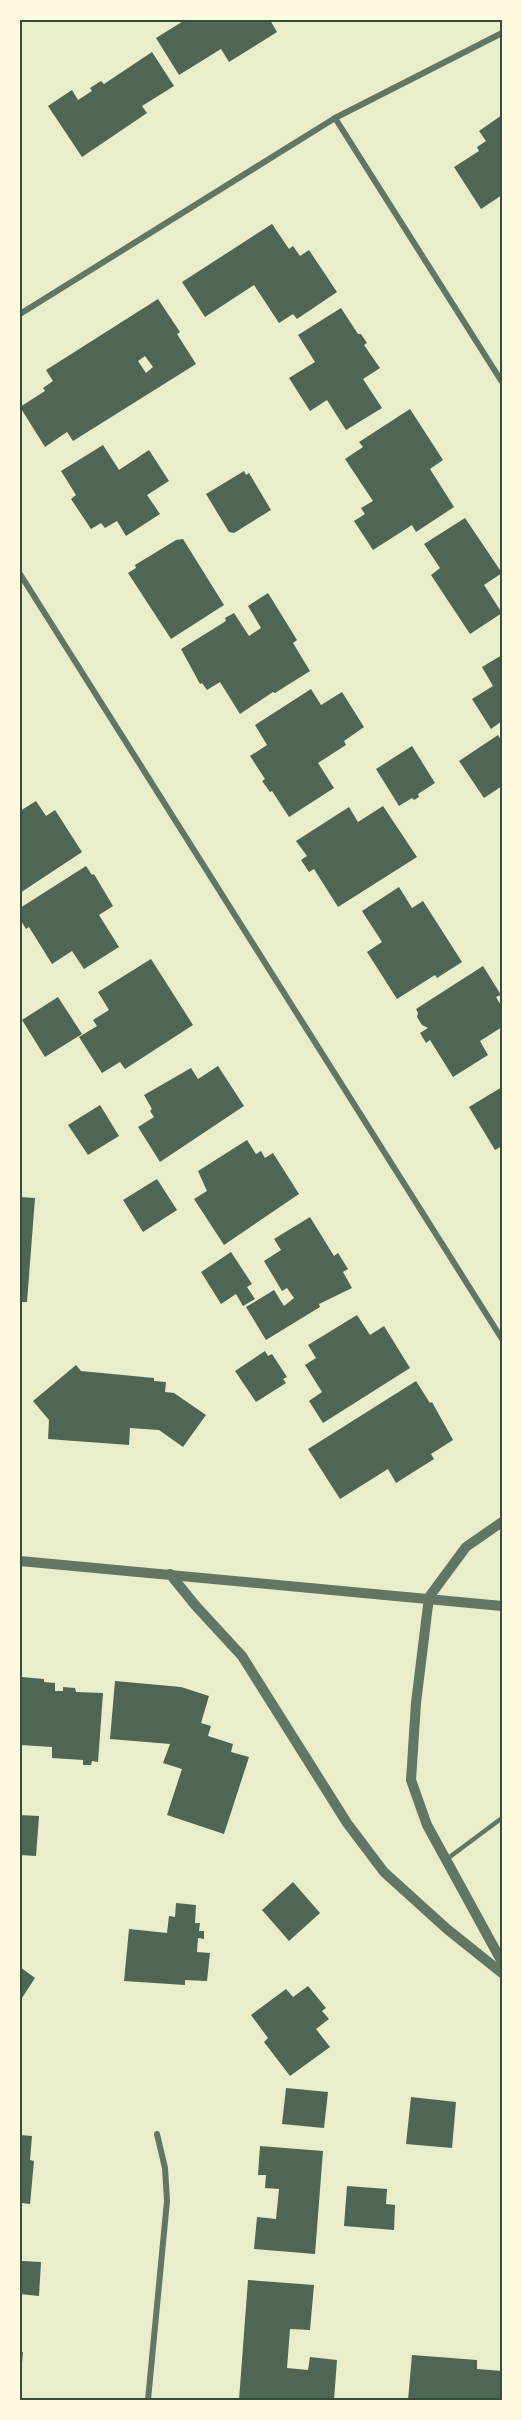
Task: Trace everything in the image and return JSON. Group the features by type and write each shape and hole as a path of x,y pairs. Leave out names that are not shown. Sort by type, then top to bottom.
{"street":[{"path":"20,314 335,118 502,33"},
{"path":"335,118 502,382"},
{"path":"20,574 502,1339"},
{"path":"502,1521 466,1547 429,1597 416,1702 411,1779 427,1825 502,1962"},
{"path":"20,1562 429,1597 502,1606"},
{"path":"170,1574 242,1656 347,1823 384,1872 447,1929 502,1973"},
{"path":"148,2400 167,2201 165,2168 157,2134"}],"lane":[{"path":"446,1860 502,1818"}],"building":[{"path":"185,20 270,20 277,32 229,62 221,49 179,75 156,38"},
{"path":"152,52 174,86 142,106 147,113 82,157 48,106 72,90 78,100 92,91 90,88 101,81 104,84"},
{"path":"502,115 502,195 481,209 454,167 479,151 477,147 486,141 479,131"},
{"path":"272,224 289,249 293,246 300,256 309,250 337,292 297,319 293,314 279,323 254,285 205,317 182,282"},
{"path":"158,299 180,332 177,334 196,364 73,441 67,432 45,447 20,407 45,391 43,388 53,381 46,370","holes":["145,356 153,367 146,373 138,361"]},
{"path":"341,308 358,334 361,334 367,343 364,345 380,368 363,379 382,408 346,430 327,400 310,411 289,378 315,362 298,335"},
{"path":"410,409 443,460 430,469 454,507 416,532 412,525 373,550 354,521 365,514 361,508 373,501 345,459 363,447 359,442"},
{"path":"103,445 119,470 149,450 169,481 147,495 160,514 126,536 117,521 105,528 101,523 91,529 71,499 76,495 61,471"},
{"path":"244,471 246,475 249,473 271,510 234,533 229,532 206,494"},
{"path":"465,518 502,573 484,585 502,613 470,634 431,575 440,568 424,544"},
{"path":"183,539 224,605 171,639 128,573 136,568 135,565 176,540"},
{"path":"268,593 297,640 293,643 310,671 240,714 220,682 207,690 202,683 200,684 181,649 226,621 225,618 234,613 249,636 261,628 248,606"},
{"path":"502,655 502,721 491,729 472,699 493,686 482,667"},
{"path":"311,689 321,705 342,692 364,727 344,741 346,745 318,763 334,788 289,817 272,791 270,792 262,781 265,779 250,756 267,745 255,725"},
{"path":"498,735 502,742 502,786 484,798 459,761"},
{"path":"412,746 435,783 418,794 419,797 414,800 412,798 399,806 376,769"},
{"path":"36,801 46,816 55,810 82,852 20,893 20,811"},
{"path":"383,806 417,857 338,907 314,869 309,872 301,860 307,856 296,841 349,807 358,822"},
{"path":"86,866 92,875 94,874 113,906 99,915 119,947 84,969 72,951 52,964 29,927 26,929 20,919 20,908"},
{"path":"399,887 412,908 423,901 462,962 437,978 435,975 397,999 367,952 382,942 362,911"},
{"path":"151,959 193,1025 125,1069 120,1062 102,1073 79,1037 97,1026 93,1020 109,1010 98,992"},
{"path":"483,966 501,995 496,997 502,1007 502,1027 480,1041 488,1055 453,1077 430,1040 426,1043 420,1033 428,1028 422,1025 417,1017 416,1009"},
{"path":"58,997 82,1034 45,1057 22,1020"},
{"path":"218,1066 244,1106 160,1162 138,1127 154,1117 144,1095 191,1068 198,1079"},
{"path":"502,1087 502,1146 495,1150 469,1107"},
{"path":"100,1105 119,1136 88,1155 68,1125"},
{"path":"247,1140 256,1154 261,1151 265,1158 273,1153 299,1194 224,1245 194,1199 207,1191 198,1171"},
{"path":"157,1179 177,1210 143,1232 123,1200"},
{"path":"20,1197 35,1198 27,1302 20,1302"},
{"path":"310,1217 334,1256 338,1253 348,1269 343,1272 352,1288 319,1304 320,1307 266,1340 246,1307 274,1290 284,1306 294,1298 287,1288 282,1291 264,1261 281,1250 274,1239"},
{"path":"231,1252 252,1284 247,1287 255,1299 243,1306 236,1294 221,1304 201,1272"},
{"path":"357,1315 370,1335 384,1326 410,1368 323,1423 309,1401 322,1392 305,1365 316,1358 308,1345"},
{"path":"265,1351 268,1356 272,1354 287,1377 283,1379 286,1383 256,1402 235,1371"},
{"path":"76,1365 81,1371 154,1378 154,1381 166,1382 165,1392 174,1393 206,1415 183,1447 159,1430 130,1428 129,1445 48,1439 49,1420 33,1401"},
{"path":"416,1381 430,1403 432,1402 453,1440 431,1454 434,1459 396,1483 388,1469 340,1499 308,1449"},
{"path":"22,1677 44,1679 44,1682 55,1683 55,1691 63,1691 63,1687 75,1688 76,1692 103,1693 98,1762 92,1761 91,1765 83,1765 83,1760 52,1758 52,1747 20,1745"},
{"path":"115,1681 181,1687 209,1696 201,1723 211,1726 208,1736 233,1744 231,1752 249,1757 224,1834 167,1815 182,1769 163,1763 170,1744 110,1739"},
{"path":"20,1815 39,1816 36,1856 20,1855"},
{"path":"293,1882 320,1913 289,1941 262,1910"},
{"path":"176,1903 196,1905 195,1923 200,1923 199,1931 204,1931 204,1939 198,1938 197,1952 210,1953 207,1981 185,1980 185,1985 124,1981 129,1929 167,1933 169,1916 175,1917"},
{"path":"20,1967 35,1978 20,2001"},
{"path":"308,1986 326,2008 322,2011 329,2019 316,2029 330,2047 290,2076 264,2042 268,2038 251,2015 286,1989 293,1997"},
{"path":"286,2088 328,2092 324,2128 282,2124"},
{"path":"411,2097 456,2102 452,2148 406,2144"},
{"path":"20,2135 32,2136 30,2160 34,2161 30,2204 22,2203 21,2209"},
{"path":"260,2146 323,2151 315,2254 254,2249 257,2217 276,2219 279,2189 265,2188 266,2175 258,2175"},
{"path":"347,2186 387,2189 386,2204 395,2205 394,2230 344,2226"},
{"path":"20,2262 41,2262 39,2296 20,2294"},
{"path":"248,2280 314,2285 310,2330 290,2329 287,2368 308,2370 310,2357 337,2360 334,2400 239,2400"},
{"path":"20,2352 23,2352 21,2373 20,2373"},
{"path":"412,2355 477,2360 477,2369 502,2371 502,2400 408,2400"}]}
